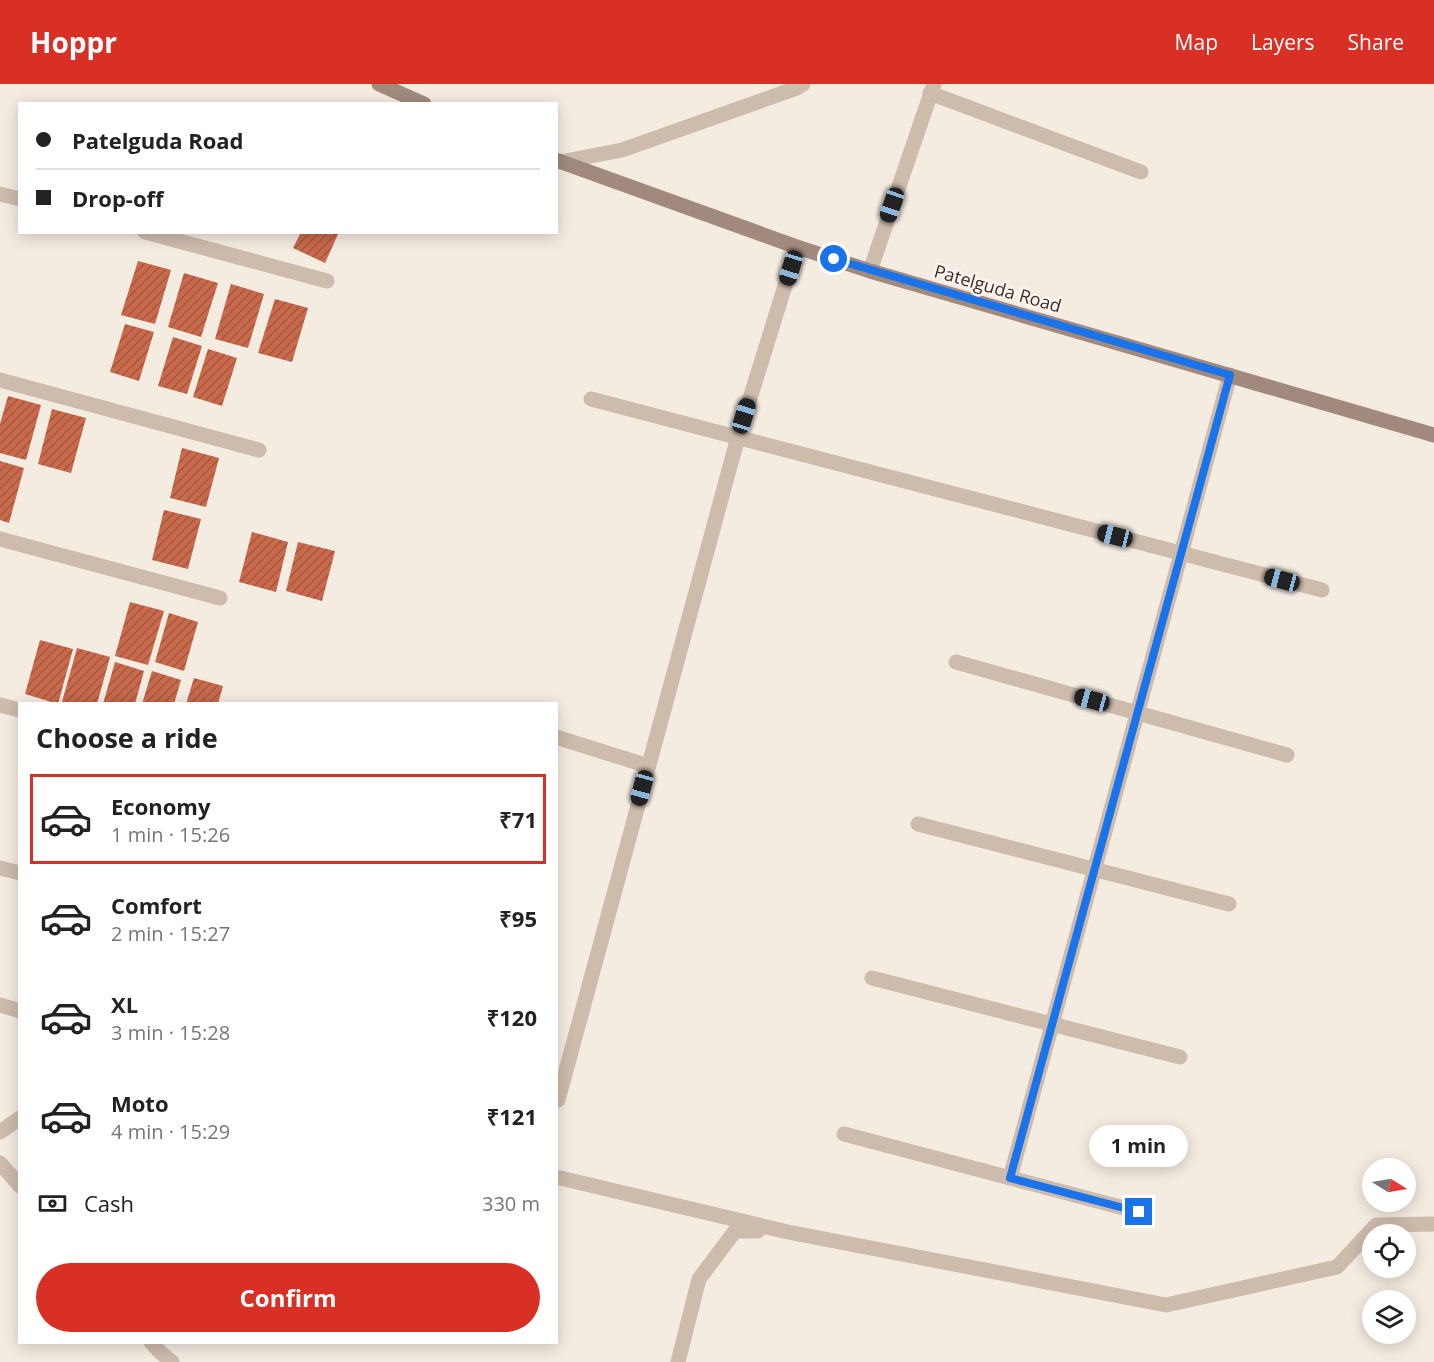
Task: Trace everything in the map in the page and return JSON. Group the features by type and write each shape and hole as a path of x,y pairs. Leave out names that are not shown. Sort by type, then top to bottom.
{"street":[{"path":"379,84 420,102"},
{"path":"558,161 622,150 803,84"},
{"path":"870,271 932,89 1141,172"},
{"name":"Patelguda Road","path":"558,161 870,271 1434,435"},
{"path":"0,194 18,198"},
{"path":"153,234 327,280"},
{"path":"558,1100 738,437 797,247"},
{"path":"1010,1178 1230,375"},
{"path":"0,380 259,450"},
{"path":"591,399 1322,590"},
{"path":"0,539 220,598"},
{"path":"956,662 1287,755"},
{"path":"0,705 18,710"},
{"path":"558,738 648,765"},
{"path":"918,824 1229,904"},
{"path":"0,868 18,872"},
{"path":"872,978 1180,1057"},
{"path":"0,1005 18,1010"},
{"path":"0,1132 18,1119"},
{"path":"844,1134 1139,1212"},
{"path":"0,1163 18,1184"},
{"path":"558,1177 788,1232 1166,1305 1337,1267 1376,1225 1434,1224"},
{"path":"678,1362 699,1279 735,1231 788,1232"}],"building":[{"path":"300,234 338,234 325,263 293,248"},
{"path":"138,261 171,270 155,324 121,315"},
{"path":"184,273 218,283 201,337 168,327"},
{"path":"231,284 264,294 248,348 215,339"},
{"path":"275,299 308,308 292,362 258,353"},
{"path":"125,324 154,332 139,381 110,372"},
{"path":"173,337 202,346 187,394 158,386"},
{"path":"208,349 237,358 222,406 193,397"},
{"path":"8,396 41,405 26,460 0,453 0,424"},
{"path":"52,409 86,418 71,473 38,464"},
{"path":"182,448 219,458 206,507 170,498"},
{"path":"0,461 24,468 9,523 0,520"},
{"path":"164,510 201,519 188,569 152,560"},
{"path":"252,532 288,542 276,592 239,582"},
{"path":"298,542 335,551 322,601 286,591"},
{"path":"130,602 164,611 148,665 115,656"},
{"path":"169,613 198,622 184,671 155,662"},
{"path":"40,640 73,649 59,702 25,694"},
{"path":"77,648 110,657 98,702 62,702"},
{"path":"115,662 144,671 136,702 104,702"},
{"path":"152,671 181,680 175,702 143,702"},
{"path":"194,678 223,686 219,702 187,702"}],"route":[{"path":"834,259 1230,375 1010,1178 1139,1212"}]}
